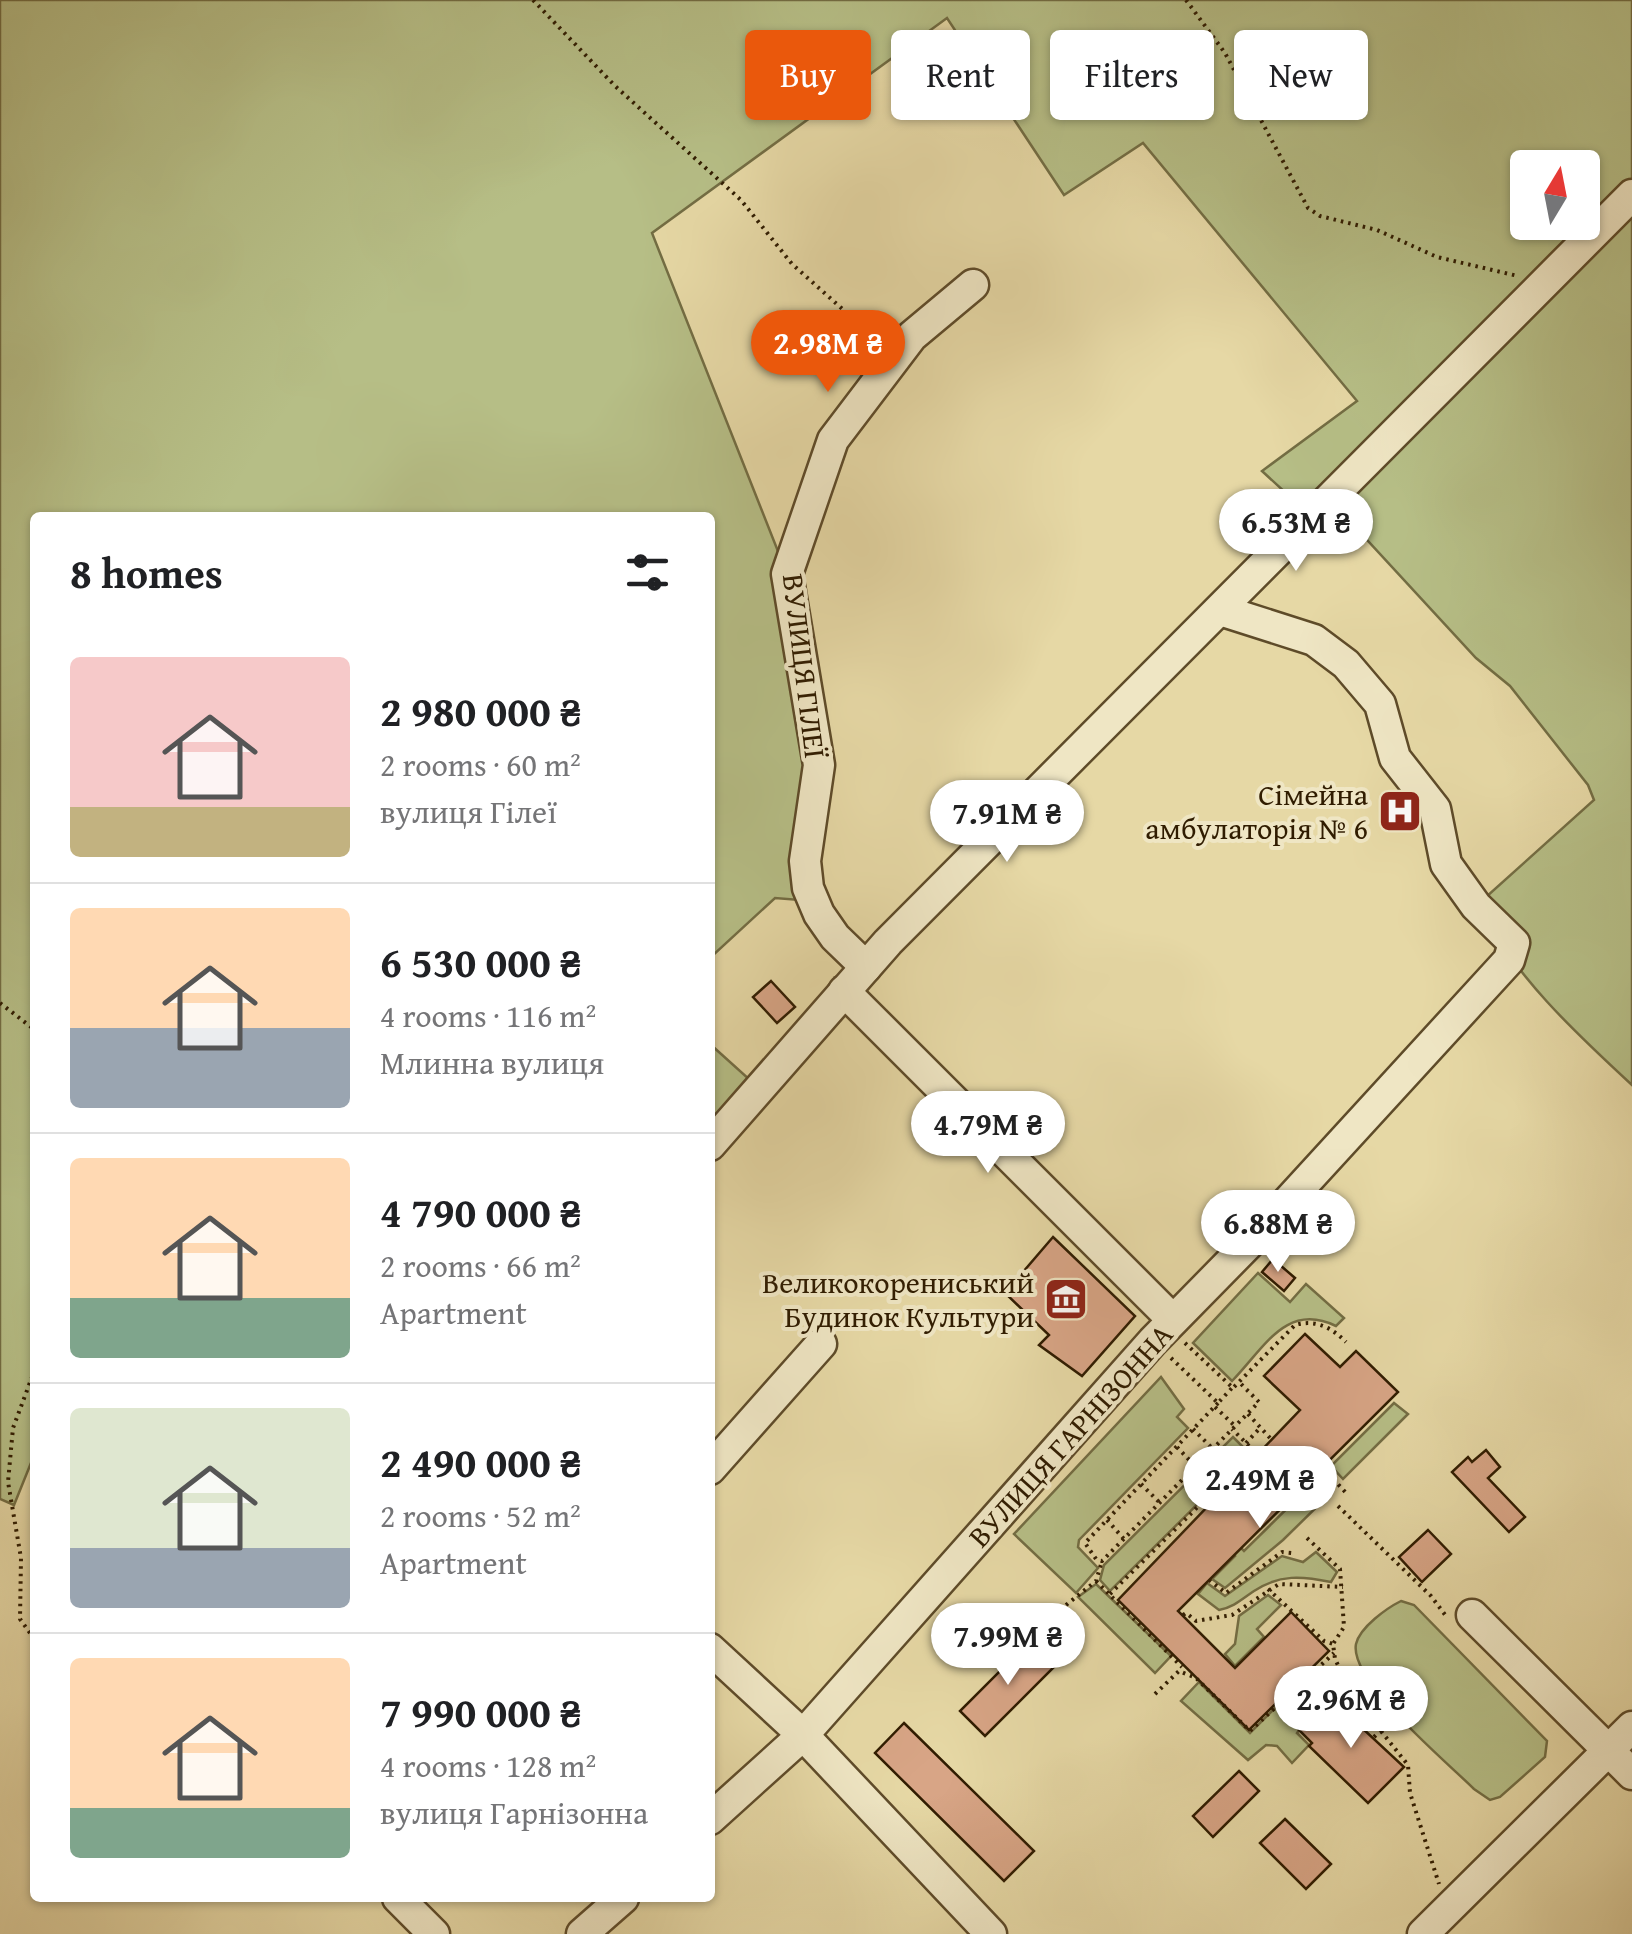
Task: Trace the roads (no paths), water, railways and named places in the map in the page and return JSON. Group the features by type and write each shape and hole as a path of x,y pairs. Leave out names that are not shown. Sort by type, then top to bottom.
{"street":[{"path":"715,1139 866,966 1328,496 1632,195"},
{"name":"ВУЛИЦЯ ГІЛЕЇ","path":"866,966 836,937 819,914 808,888 805,861 819,765 787,574 833,440 892,358 972,285"},
{"name":"ВУЛИЦЯ ГАРНІЗОННА","path":"715,1814 803,1735 1164,1329 1258,1234 1512,952 1446,864 1435,808 1395,758 1380,704 1357,677 1314,640 1220,610"},
{"path":"844,991 1164,1329"},
{"path":"715,1463 822,1344"},
{"path":"1460,1621 1632,1774"},
{"path":"715,1654 803,1735 991,1934"},
{"path":"1423,1934 1632,1727"},
{"path":"402,1902 434,1934"},
{"path":"582,1934 618,1902"}],"place":[{"name":"Сімейна амбулаторія № 6","path":"1400,811"},
{"name":"Великокорениський Будинок Культури","path":"1066,1299"}]}
